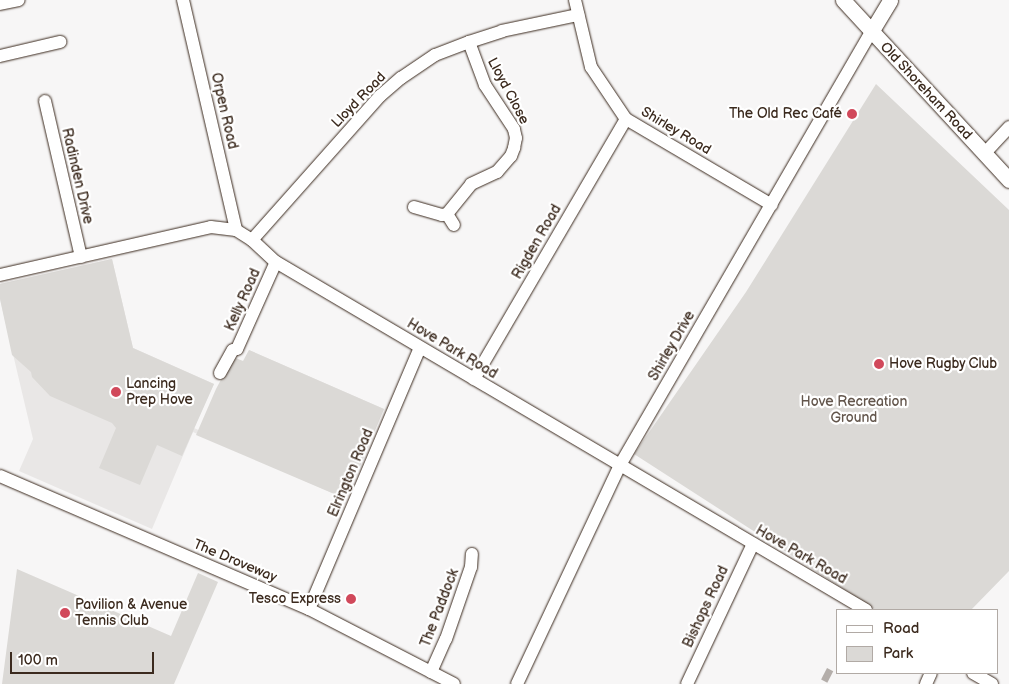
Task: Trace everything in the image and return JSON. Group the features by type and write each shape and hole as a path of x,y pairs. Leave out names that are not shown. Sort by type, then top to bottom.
{"main road":[{"name":"Old Shoreham Road","path":"843,0 1009,180"},
{"path":"871,32 890,0"}],"street":[{"path":"0,4 19,0"},
{"name":"Orpen Road","path":"183,0 236,230"},
{"name":"Shirley Road","path":"575,0 591,66 626,119 772,206"},
{"name":"Lloyd Road","path":"252,240 380,96 401,78 435,55 469,42 502,31 578,15"},
{"name":"Shirley Drive","path":"517,684 620,465 772,206 871,32"},
{"path":"0,56 60,42"},
{"name":"Lloyd Close","path":"447,214 471,184 497,172 510,156 516,143 514,129 485,85 469,42"},
{"name":"Radinden Drive","path":"45,100 81,257"},
{"name":"Rigden Road","path":"474,380 626,119"},
{"path":"984,154 1009,127"},
{"path":"414,207 447,214 454,225"},
{"name":"Hove Park Road","path":"0,276 211,227 236,230 252,240 276,262 864,609"},
{"name":"Kelly Road","path":"220,373 232,350 236,349 276,262"},
{"name":"Elrington Road","path":"309,609 420,348"},
{"name":"The Droveway","path":"0,476 309,609 454,684"},
{"name":"Bishops Road","path":"687,684 753,544"},
{"name":"The Paddock","path":"431,672 446,639 471,566 472,554"},
{"path":"975,674 992,684"}],"shaded area":[{"name":"Lancing Prep Hove","path":"112,259 133,348 214,384 194,428 210,435 249,350 384,409 346,499 193,432 152,529 19,471 33,439 0,299 0,284"},
{"path":"827,668 833,671 827,683 821,680"}],"green space":[{"name":"Hove Recreation Ground","path":"876,84 1009,210 1009,571 972,609 874,609 634,454 746,292"},
{"path":"112,259 133,348 214,384 182,456 157,445 140,485 99,468 116,428 112,423 50,396 32,377 31,372 12,355 0,299 0,284"},
{"path":"249,350 384,409 346,499 196,435 216,389 233,357 243,361"},
{"name":"Pavilion & Avenue Tennis Club","path":"17,569 171,636 198,573 218,582 174,684 2,684"}],"place":[{"name":"The Old Rec Café","path":"852,114"},
{"name":"Hove Rugby Club","path":"879,364"},
{"name":"Lancing Prep Hove","path":"116,392"},
{"name":"Tesco Express","path":"351,599"},
{"name":"Pavilion & Avenue Tennis Club","path":"65,613"}]}
